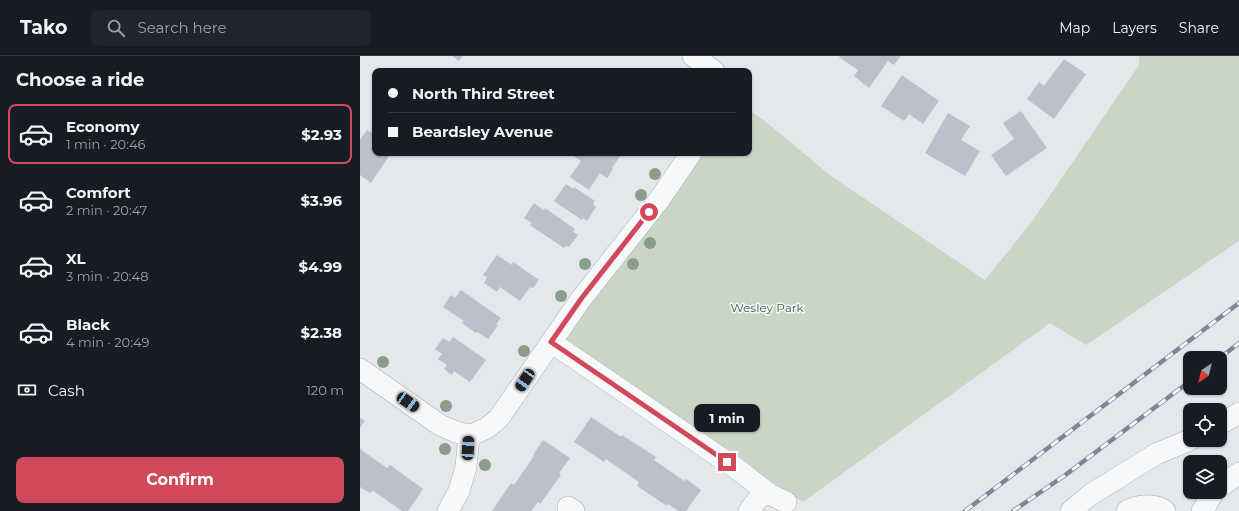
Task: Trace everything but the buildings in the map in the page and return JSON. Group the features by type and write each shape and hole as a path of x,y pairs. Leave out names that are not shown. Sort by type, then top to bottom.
{"street":[{"path":"693,56 710,68"},
{"path":"360,369 440,425 456,432 468,435 487,428 499,418 581,299 659,200 689,156"},
{"path":"551,342 745,474 764,491 786,502"},
{"path":"1227,420 1239,414"},
{"path":"448,511 459,491 466,467 468,435"},
{"path":"1071,511 1090,494 1156,454 1183,443"},
{"path":"1227,482 1239,473"},
{"path":"749,511 764,491"},
{"path":"1202,511 1210,499"},
{"path":"1128,511 1138,506 1159,507 1165,511"}],"green space":[{"name":"Wesley Park","path":"1139,56 1239,56 1239,241 1086,345 1050,323 803,502 551,342 689,156 752,156 752,112 831,176 985,280 1031,223 1139,65"}],"railway":[{"path":"965,511 1239,303"},
{"path":"1227,352 1239,343"},
{"path":"1013,511 1064,476 1183,386"}],"route":[{"path":"649,212 581,299 551,342 727,462"}]}
